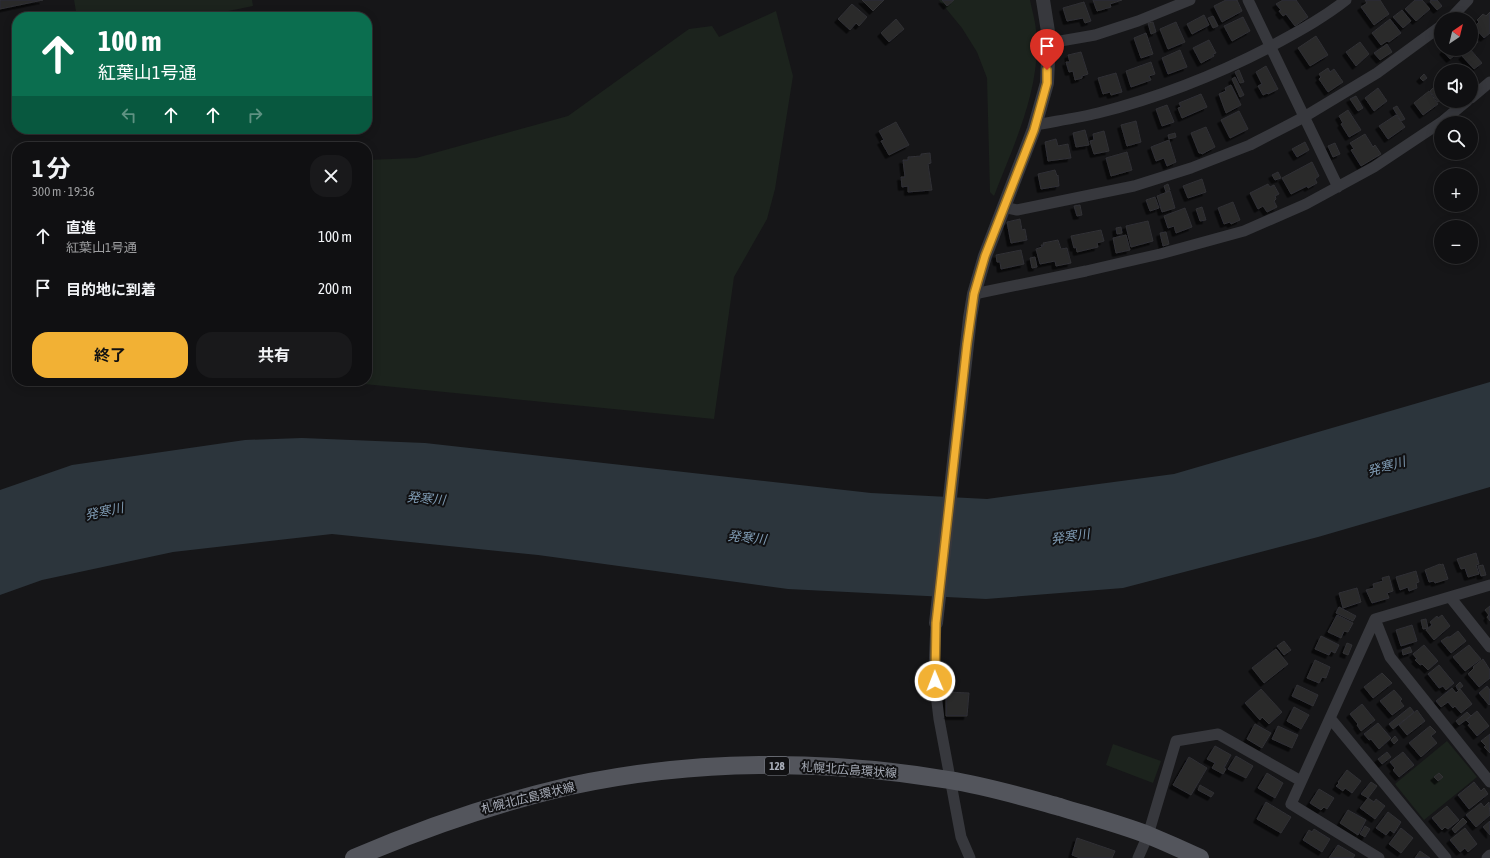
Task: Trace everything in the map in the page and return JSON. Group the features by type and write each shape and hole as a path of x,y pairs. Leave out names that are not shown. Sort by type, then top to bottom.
{"main road":[{"name":"札幌北広島環状線","path":"354,858 432,826 480,810 572,786 628,776 686,769 748,766 807,766 868,769 951,780 1017,795 1082,813 1148,835 1200,858"}],"street":[{"path":"970,858 961,837 939,719 934,669 936,623 967,344 974,294 985,256 1035,125 1047,83 1049,43 1043,0"},
{"path":"1049,43 1095,35 1138,21 1190,0"},
{"path":"1248,0 1338,187"},
{"path":"1035,125 1098,113 1154,97 1203,79 1235,66 1298,32 1346,0"},
{"path":"1457,12 1468,0"},
{"path":"1003,207 1017,210 1134,186 1191,168 1250,145 1304,117 1377,73 1434,31"},
{"path":"1478,92 1490,82"},
{"path":"974,294 1160,254 1244,231 1306,204 1381,163 1443,121 1459,108"},
{"path":"1378,858 1290,804 1375,620 1490,585"},
{"path":"1450,597 1490,647"},
{"path":"1375,620 1390,657 1490,782"},
{"path":"1330,718 1446,858"},
{"path":"1138,858 1148,835 1176,741 1218,734 1301,781"},
{"path":"1487,858 1490,855"}],"shaded area":[{"path":"74,0 252,0 253,6 224,12 76,12"},
{"path":"939,0 1030,0 1036,30 1037,51 1035,73 1031,94 1018,136 994,196 990,192 987,78 977,52 962,28"},
{"path":"776,11 793,76 775,189 767,219 734,277 714,419 372,385 372,160 416,158 568,116 689,29 712,26 719,37"},
{"path":"1447,741 1477,777 1424,820 1395,784"},
{"path":"1113,744 1161,761 1153,783 1106,765"}],"water":[{"name":"発寒川","path":"1490,382 1490,487 1318,537 1123,588 986,599 788,589 538,555 332,534 173,552 42,580 0,595 0,490 72,465 245,440 302,438 425,443 871,493 987,499 1174,474"}],"building":[{"path":"0,0 43,0 0,9"},
{"path":"862,0 884,0 873,11"},
{"path":"942,0 954,0 947,6"},
{"path":"1093,0 1122,0 1110,4 1111,7 1097,11"},
{"path":"1226,0 1237,0 1242,11 1222,22 1214,6"},
{"path":"1283,0 1296,0 1308,17 1295,26 1286,14 1283,16 1279,11 1281,10 1276,4"},
{"path":"1365,0 1380,0 1389,14 1374,25 1361,7 1367,3"},
{"path":"1415,0 1422,0 1430,9 1416,21 1405,9"},
{"path":"1431,0 1437,0 1442,6 1437,10 1430,2"},
{"path":"1084,2 1091,21 1085,23 1083,18 1067,21 1063,8"},
{"path":"852,4 867,17 859,26 856,23 850,30 838,19"},
{"path":"1402,10 1411,21 1403,28 1393,17"},
{"path":"1490,12 1490,33 1484,38 1478,31 1478,19 1483,14 1486,16"},
{"path":"1204,15 1209,25 1192,34 1187,24"},
{"path":"1213,16 1218,26 1213,28 1208,18"},
{"path":"1243,17 1250,31 1232,41 1224,26"},
{"path":"896,19 904,29 889,42 881,33"},
{"path":"1390,19 1401,33 1389,42 1387,41 1381,45 1372,33"},
{"path":"1153,22 1156,32 1151,34 1148,23"},
{"path":"1176,22 1185,42 1168,49 1160,29"},
{"path":"1146,33 1153,54 1141,58 1134,38"},
{"path":"1316,36 1328,55 1310,66 1298,48"},
{"path":"1209,40 1216,53 1213,54 1214,56 1201,63 1193,48"},
{"path":"1360,42 1369,54 1356,66 1346,52"},
{"path":"1387,44 1392,52 1380,60 1374,53"},
{"path":"1180,50 1187,67 1168,74 1162,58"},
{"path":"1081,52 1088,74 1075,80 1073,71 1069,72 1066,62 1070,62 1068,55"},
{"path":"1462,56 1476,56 1482,63 1478,66 1478,64 1469,64"},
{"path":"1151,62 1155,74 1149,76 1151,80 1131,87 1126,71"},
{"path":"1266,66 1278,89 1263,95 1258,86 1262,84 1256,72"},
{"path":"1328,68 1330,72 1334,69 1343,82 1328,92 1319,79 1321,77 1319,74"},
{"path":"1239,70 1244,82 1240,83 1235,72"},
{"path":"1116,73 1122,92 1111,95 1110,92 1103,94 1098,78"},
{"path":"1424,74 1427,78 1423,81 1420,78"},
{"path":"1235,77 1244,95 1240,97 1232,79"},
{"path":"1231,85 1241,105 1226,113 1219,94 1226,91 1225,88"},
{"path":"1434,87 1434,96 1430,91"},
{"path":"1378,88 1387,101 1374,111 1365,98"},
{"path":"1429,91 1434,98 1434,107 1423,115 1414,103"},
{"path":"1201,94 1207,107 1182,118 1178,108 1181,107 1179,103"},
{"path":"1356,96 1363,108 1358,111 1350,99"},
{"path":"1167,105 1174,122 1162,126 1156,109"},
{"path":"1397,106 1405,119 1401,121 1393,108"},
{"path":"1348,110 1361,130 1349,137 1341,124 1343,123 1339,116"},
{"path":"1239,111 1248,129 1230,138 1221,120"},
{"path":"1396,115 1405,127 1388,139 1379,126"},
{"path":"1136,121 1141,142 1127,146 1121,125"},
{"path":"896,122 909,145 889,155 881,141 884,140 879,131"},
{"path":"1206,127 1215,147 1202,154 1199,153 1191,133"},
{"path":"1085,130 1089,145 1076,147 1073,133"},
{"path":"1104,131 1109,151 1094,154 1090,141 1094,140 1093,134"},
{"path":"1175,133 1176,137 1169,139 1168,135"},
{"path":"1365,134 1373,147 1375,145 1381,154 1361,166 1351,150 1354,149 1350,143"},
{"path":"1056,139 1058,146 1068,144 1071,158 1048,161 1045,142"},
{"path":"1169,140 1176,162 1167,166 1164,158 1156,161 1151,147"},
{"path":"1305,142 1309,150 1297,157 1292,149"},
{"path":"1335,143 1340,154 1333,157 1328,146"},
{"path":"1127,152 1132,170 1111,176 1106,158"},
{"path":"930,153 931,163 928,164 932,190 908,192 908,186 902,187 901,177 905,177 903,160 908,160 908,157 921,156 921,154"},
{"path":"1312,162 1319,176 1315,179 1317,183 1291,194 1282,178"},
{"path":"1055,170 1057,176 1058,175 1059,186 1041,189 1038,174"},
{"path":"1278,172 1281,178 1275,180 1272,175"},
{"path":"1202,179 1206,192 1188,198 1183,186"},
{"path":"1168,184 1170,190 1166,192 1164,186"},
{"path":"1268,184 1270,187 1274,185 1279,194 1275,196 1276,199 1274,201 1277,207 1267,212 1263,206 1258,209 1250,193"},
{"path":"1170,191 1175,208 1162,212 1157,196"},
{"path":"1155,197 1159,208 1150,211 1146,200"},
{"path":"1233,202 1240,220 1231,224 1230,222 1224,224 1218,208"},
{"path":"1080,205 1082,215 1077,216 1074,206"},
{"path":"1202,207 1206,220 1200,221 1196,209"},
{"path":"1185,208 1192,227 1176,233 1174,226 1168,228 1164,216"},
{"path":"1020,219 1022,230 1025,229 1027,240 1011,243 1007,222"},
{"path":"1148,221 1153,241 1131,247 1126,226"},
{"path":"1121,227 1122,233 1117,234 1116,228"},
{"path":"1101,230 1104,241 1097,243 1098,247 1077,252 1076,247 1074,248 1071,236"},
{"path":"1166,232 1169,244 1163,246 1160,233"},
{"path":"1126,235 1130,250 1116,253 1113,238"},
{"path":"1058,240 1061,249 1067,248 1071,263 1056,266 1055,261 1040,264 1036,249 1042,247 1041,245 1044,245 1043,243"},
{"path":"1021,250 1024,264 1001,269 1000,262 997,262 996,255"},
{"path":"1035,257 1037,267 1032,268 1030,258"},
{"path":"1476,553 1479,564 1476,565 1479,574 1468,577 1465,568 1461,569 1457,559"},
{"path":"1443,564 1448,579 1435,583 1434,581 1429,582 1425,570"},
{"path":"1483,565 1486,575 1481,576 1478,566"},
{"path":"1416,571 1419,582 1416,583 1417,588 1409,591 1408,587 1400,590 1396,577"},
{"path":"1389,576 1393,591 1387,593 1389,598 1372,603 1366,590 1374,588 1373,584 1383,581 1382,578"},
{"path":"1357,588 1361,602 1343,608 1339,593"},
{"path":"1490,606 1490,621 1487,617 1489,615 1485,610"},
{"path":"1339,607 1356,616 1353,621 1336,613"},
{"path":"1337,615 1353,623 1348,632 1344,631 1341,638 1328,632"},
{"path":"1442,615 1450,626 1434,640 1426,630 1432,625 1430,622 1437,616 1438,618"},
{"path":"1426,619 1428,628 1423,629 1421,620"},
{"path":"1412,625 1417,641 1401,646 1396,630"},
{"path":"1458,631 1466,641 1451,653 1441,641"},
{"path":"1321,636 1339,645 1335,653 1331,651 1329,655 1315,649"},
{"path":"1284,641 1291,650 1284,655 1277,646"},
{"path":"1347,643 1352,645 1348,655 1343,653"},
{"path":"1424,645 1438,661 1428,670 1415,660 1417,659 1413,654"},
{"path":"1469,645 1481,659 1465,671 1453,657"},
{"path":"1410,647 1412,652 1403,655 1402,650"},
{"path":"1276,649 1288,664 1264,683 1252,668"},
{"path":"1483,659 1490,670 1490,678 1479,687 1468,674 1474,668 1473,667"},
{"path":"1315,660 1330,667 1326,678 1322,677 1319,683 1307,678"},
{"path":"1439,665 1454,683 1446,690 1443,686 1439,688 1428,674"},
{"path":"1382,673 1392,683 1373,698 1364,687"},
{"path":"1460,682 1463,686 1458,690 1456,686"},
{"path":"1297,685 1318,695 1313,706 1292,696"},
{"path":"1487,686 1490,690 1489,705 1479,693"},
{"path":"1452,688 1456,693 1460,689 1472,704 1461,713 1455,706 1453,708 1448,702 1441,707 1436,701"},
{"path":"1261,689 1282,712 1269,724 1262,717 1260,720 1245,703"},
{"path":"1394,690 1402,699 1400,701 1404,706 1392,715 1380,701"},
{"path":"946,692 969,693 967,716 946,716"},
{"path":"1362,704 1375,720 1361,731 1357,725 1358,724 1350,714"},
{"path":"1294,707 1309,715 1301,729 1287,721"},
{"path":"1410,707 1414,712 1393,729 1389,724"},
{"path":"1417,710 1425,721 1407,735 1399,725"},
{"path":"1477,711 1489,726 1477,736 1466,720"},
{"path":"1467,712 1471,716 1459,725 1456,721"},
{"path":"1378,723 1391,738 1379,749 1371,739 1369,740 1364,734"},
{"path":"1255,724 1271,733 1262,748 1247,739"},
{"path":"1278,726 1298,735 1292,748 1272,739"},
{"path":"1430,726 1436,732 1431,736 1437,743 1421,757 1409,743"},
{"path":"1490,734 1490,753 1481,741"},
{"path":"1395,736 1398,740 1394,744 1391,740"},
{"path":"1215,746 1231,755 1224,768 1226,769 1223,774 1212,768 1215,763 1207,759"},
{"path":"1387,752 1391,757 1382,764 1378,759"},
{"path":"1403,752 1414,765 1399,777 1393,770 1395,768 1390,762"},
{"path":"1236,756 1253,766 1246,778 1228,769"},
{"path":"1189,757 1207,768 1191,795 1173,785"},
{"path":"1347,770 1361,781 1352,793 1345,788 1343,791 1336,786"},
{"path":"1267,773 1283,783 1275,798 1258,788"},
{"path":"1439,773 1443,777 1438,781 1434,777"},
{"path":"1371,782 1377,786 1368,798 1361,794"},
{"path":"1474,782 1481,791 1484,788 1488,794 1469,809 1458,795"},
{"path":"1200,785 1214,793 1211,797 1198,790"},
{"path":"1319,789 1334,798 1327,809 1324,807 1321,810 1310,803"},
{"path":"1368,798 1374,802 1376,799 1385,806 1375,819 1360,808"},
{"path":"1266,802 1291,817 1281,833 1257,819"},
{"path":"1489,802 1490,815 1476,827 1466,815 1481,803 1484,807"},
{"path":"1447,806 1459,820 1448,829 1445,827 1442,830 1432,818"},
{"path":"1348,810 1366,820 1358,835 1340,823"},
{"path":"1388,812 1401,822 1394,833 1390,830 1386,835 1376,828"},
{"path":"1463,818 1467,822 1455,833 1452,829"},
{"path":"1490,821 1490,835 1483,827"},
{"path":"1365,826 1370,829 1365,837 1360,834"},
{"path":"1401,828 1413,838 1401,853 1389,844"},
{"path":"1465,828 1477,844 1468,852 1465,848 1460,852 1450,840"},
{"path":"1314,829 1330,839 1322,852 1303,840 1309,830 1312,832"},
{"path":"1077,838 1115,851 1112,858 1080,858 1072,855"},
{"path":"1338,845 1355,855 1353,858 1329,858"},
{"path":"1420,851 1430,858 1415,858"}],"route":[{"path":"935,681 934,669 936,623 970,318 974,294 985,256 1034,130 1047,83 1047,70"}]}
